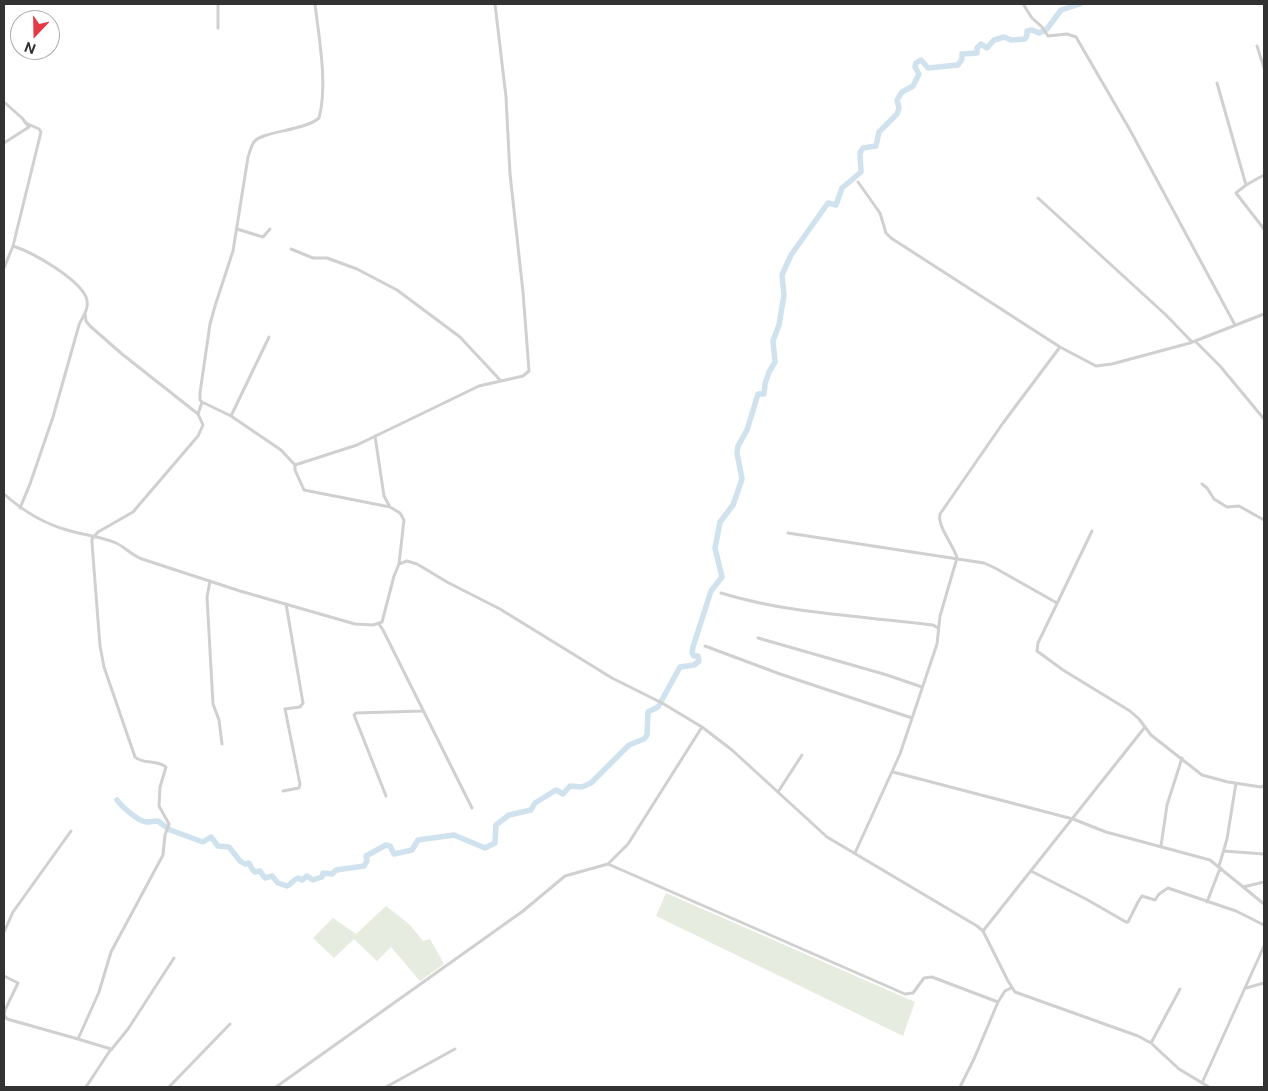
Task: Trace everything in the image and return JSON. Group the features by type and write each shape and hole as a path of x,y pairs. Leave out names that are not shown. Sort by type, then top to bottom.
{"street":[{"path":"218,4 218,28"},
{"path":"198,414 202,402 200,400 200,393 210,324 233,251 248,157 254,142 258,138 303,126 319,118 322,82 315,4"},
{"path":"295,465 350,448 466,391 489,382 525,375 529,370 523,292 510,174 506,97 495,4"},
{"path":"1023,4 1032,18 1048,36 1067,34 1076,37 1130,130 1235,324"},
{"path":"1257,46 1264,68"},
{"path":"1217,83 1246,185"},
{"path":"4,102 28,124 39,129 41,132 13,246 4,268"},
{"path":"4,143 27,129 28,124"},
{"path":"1264,175 1236,193 1264,229"},
{"path":"858,182 880,214 886,233 1060,347 1091,365 1100,366 1193,341 1264,314"},
{"path":"1038,198 1220,366 1264,419"},
{"path":"237,229 263,237 270,229"},
{"path":"13,246 45,261 78,288 87,300 85,314 86,321 90,326 198,414 203,427 198,436 133,512 94,536 92,543 98,634 103,661 135,757 139,760 162,764 166,767 160,787 158,806 168,821 162,855 111,952 100,992 78,1039"},
{"path":"292,249 313,258 327,258 357,269 397,290 460,337 500,380"},
{"path":"20,508 56,410 79,325 85,314"},
{"path":"231,416 269,337"},
{"path":"855,854 893,772 937,644 940,616 957,558 956,552 939,519 940,514 1003,423 1060,347"},
{"path":"4,494 20,508 51,525 116,543 129,553 142,559 355,624 368,626 379,624 384,618 394,576 400,564 404,520 400,513 390,507 304,490 295,465 281,450 231,416 202,402"},
{"path":"374,436 384,496 390,507"},
{"path":"1202,484 1214,499 1220,503 1230,508 1239,506 1264,520"},
{"path":"1092,531 1038,642 1037,651 1063,670 1130,712 1139,719 1151,735 1202,774 1236,784 1263,787"},
{"path":"788,533 984,563 1057,603"},
{"path":"400,564 407,561 417,564 447,582 500,609 612,678 662,703 702,727 732,750 827,837 970,921 983,931 1011,988 1019,994 1138,1036 1151,1043 1179,1069 1209,1087"},
{"path":"210,580 207,596 213,704 219,720 222,744"},
{"path":"721,593 737,598 799,609 932,625 938,628"},
{"path":"283,791 299,788 300,784 285,709 300,707 303,703 286,604"},
{"path":"379,624 472,808"},
{"path":"758,638 922,687"},
{"path":"705,646 780,674 912,718"},
{"path":"386,796 354,716 356,713 422,711"},
{"path":"276,1087 523,911 559,880 565,876 608,864 628,844 702,727"},
{"path":"983,931 1145,727"},
{"path":"778,792 802,755"},
{"path":"1161,846 1167,805 1182,758"},
{"path":"893,772 1073,819 1106,832 1210,860 1264,904"},
{"path":"1207,902 1219,871 1224,851 1236,784"},
{"path":"4,932 13,912 71,831"},
{"path":"1224,851 1264,854"},
{"path":"608,864 905,994 913,993 924,978 932,977 998,1002"},
{"path":"1031,871 1126,922 1128,922 1142,896 1155,900 1168,888 1236,911 1264,925"},
{"path":"1244,887 1264,882"},
{"path":"1202,1083 1264,946"},
{"path":"86,1087 111,1050 134,1021 174,958"},
{"path":"4,976 18,983 5,1010 4,1015 7,1018 111,1050"},
{"path":"1246,988 1264,983"},
{"path":"960,1087 998,1002 1005,991 1011,988"},
{"path":"1151,1043 1180,989"},
{"path":"169,1087 230,1024"},
{"path":"386,1087 455,1049"}],"shaded area":[{"path":"666,893 915,1002 903,1036 656,916"},
{"path":"386,906 409,924 423,941 430,939 444,964 420,981 391,947 377,961 354,939 334,958 313,938 333,918 356,934"}],"waterway":[{"path":"117,800 130,813 143,821 158,821 170,830 203,842 211,837 218,846 229,847 240,861 245,864 249,863 255,872 260,871 265,878 272,876 278,883 287,886 298,878 302,880 307,876 313,880 322,877 323,873 332,874 336,870 364,866 367,861 366,856 386,845 390,846 394,854 412,850 418,840 454,835 485,848 495,843 496,825 509,815 531,810 535,803 556,790 563,794 570,786 582,787 591,783 629,745 644,739 647,735 648,712 658,707 680,667 694,665 699,661 698,656 694,656 692,653 693,647 711,591 722,577 715,548 720,522 733,505 742,479 737,453 738,446 747,430 758,394 764,394 769,372 775,362 773,341 779,325 784,295 782,275 791,255 828,203 836,205 842,188 861,172 860,153 863,148 876,146 879,132 897,114 899,108 897,100 902,92 913,86 919,74 915,67 916,63 921,60 928,68 958,65 962,59 962,54 977,53 977,48 981,44 987,48 994,40 1004,37 1011,40 1025,39 1027,31 1032,30 1039,33 1047,29 1061,10 1080,4"}]}
